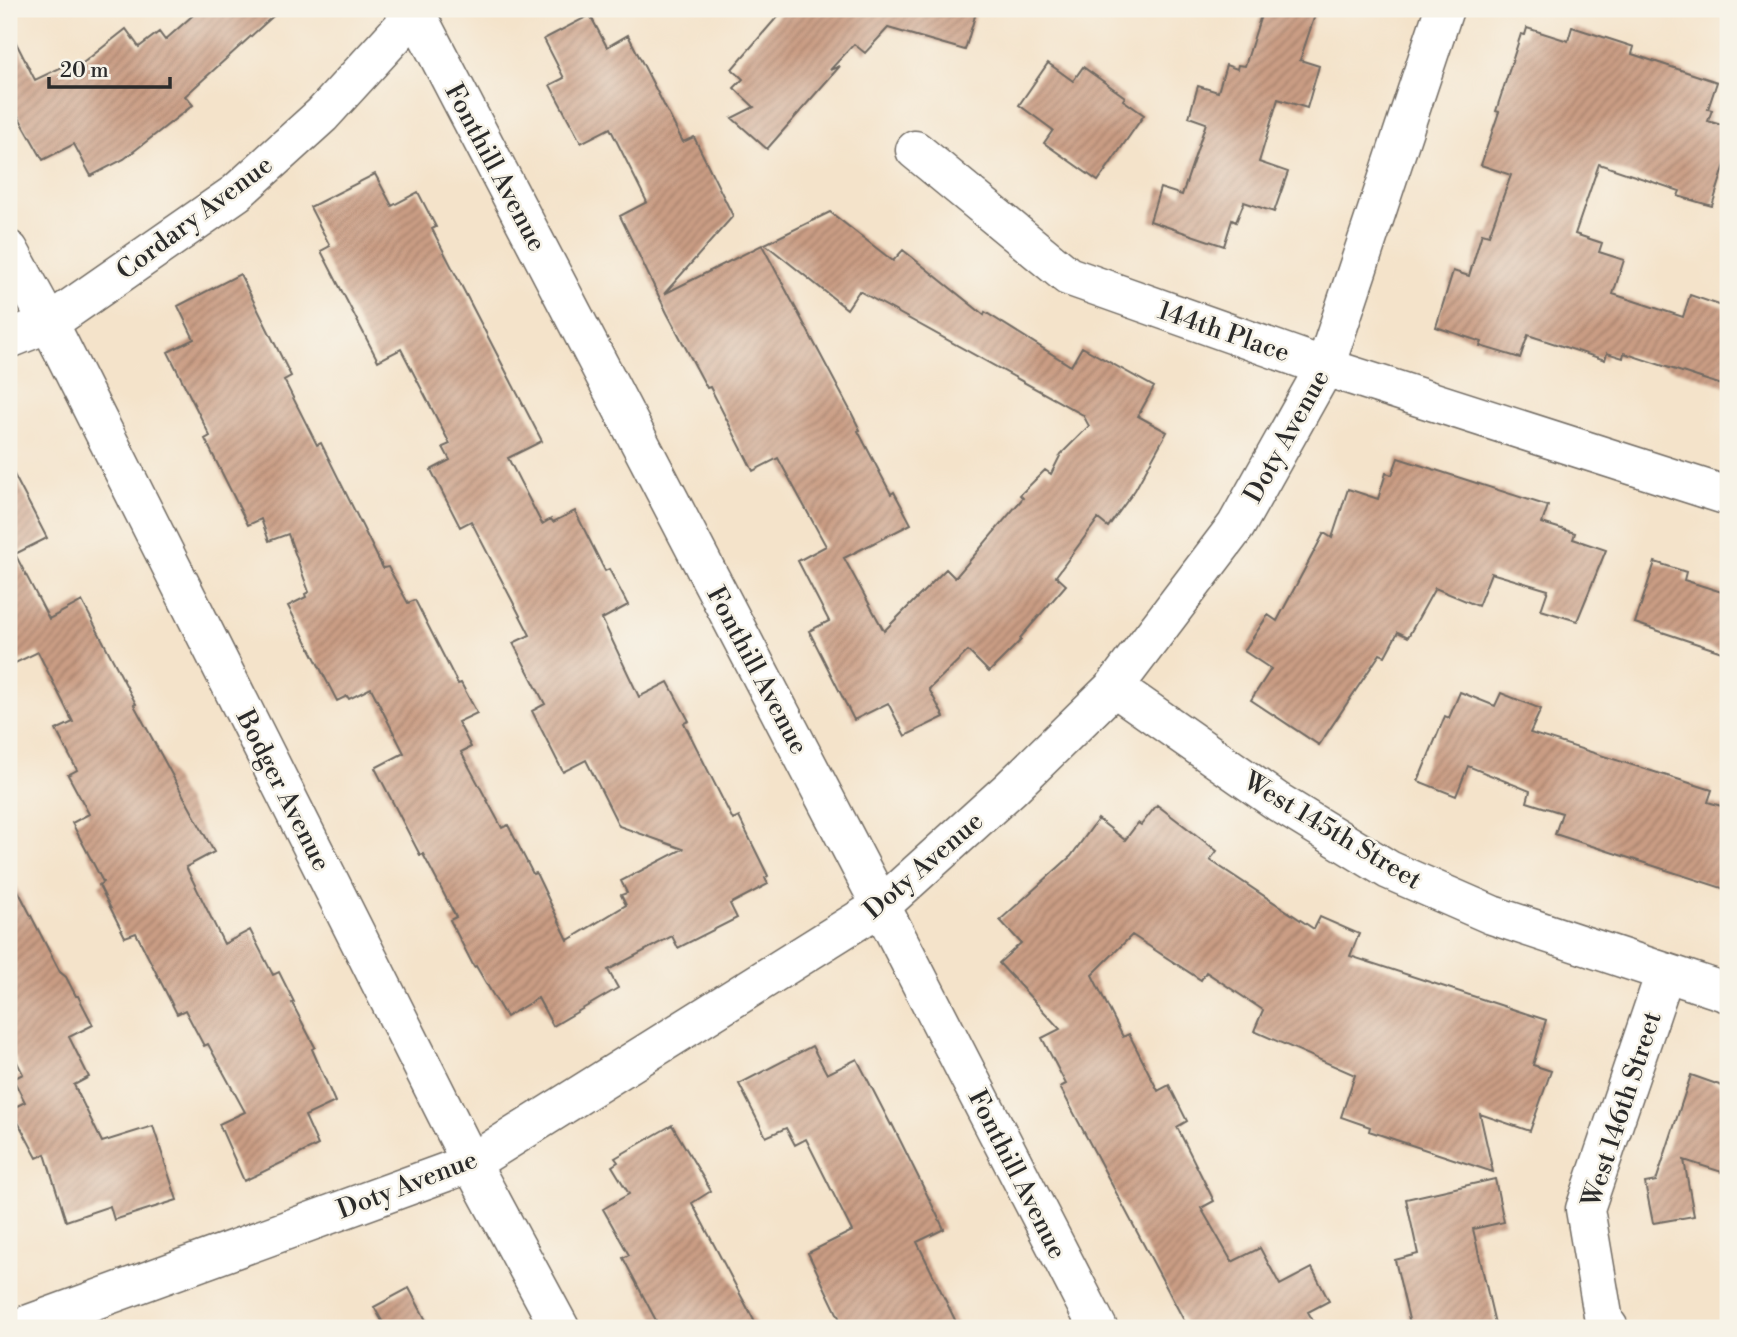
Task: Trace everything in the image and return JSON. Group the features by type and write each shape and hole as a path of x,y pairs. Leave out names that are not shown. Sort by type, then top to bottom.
{"street":[{"name":"Doty Avenue","path":"19,1328 471,1163 881,906 1010,789 1114,687 1236,526 1325,367 1444,9"},
{"name":"Cordary Avenue","path":"9,339 49,323 236,193 322,115 417,11"},
{"name":"Fonthill Avenue","path":"417,11 1098,1328"},
{"name":"144th Place","path":"915,150 1069,276 1325,367 1728,496"},
{"name":"Bodger Avenue","path":"9,250 49,323 471,1163 560,1328"},
{"name":"West 145th Street","path":"1114,687 1278,802 1389,870 1492,915 1728,993"},
{"name":"West 146th Street","path":"1609,1328 1604,1321 1585,1209 1665,973"},
{"path":"9,1308 19,1328"}],"building":[{"path":"200,9 281,9 185,96 193,105 124,159 91,176 74,144 43,160 9,100 9,29 35,80 64,66 69,74 126,29 139,47 159,32 165,40"},
{"path":"784,9 977,9 965,50 888,28 865,53 854,44 830,70 840,66 767,149 732,118 754,107 734,88 743,79 732,69"},
{"path":"1263,9 1317,9 1300,60 1319,66 1307,108 1278,99 1259,162 1288,172 1274,212 1244,202 1236,222 1232,220 1224,246 1150,221 1160,188 1182,195 1206,123 1189,117 1198,86 1218,92 1226,65 1237,69 1238,65 1245,66"},
{"path":"590,15 607,47 628,35 683,142 694,137 733,216 664,294 762,245 851,412 891,494 894,492 911,524 844,558 884,631 946,569 955,578 1023,498 1020,495 1045,470 1051,474 1061,454 1089,426 1083,415 859,291 847,309 765,244 830,212 893,261 903,250 984,315 985,312 1071,366 1082,347 1154,387 1138,416 1167,432 1135,490 1108,527 1098,519 1056,576 1066,585 1021,640 989,672 968,651 929,689 944,717 905,736 888,703 854,720 809,631 829,621 798,561 826,546 778,458 753,471 710,387 707,388 667,313 620,216 647,202 610,128 581,143 550,85 564,78 544,39"},
{"path":"1572,27 1634,47 1632,54 1717,82 1708,109 1712,110 1708,121 1728,127 1728,155 1712,206 1678,196 1680,191 1599,164 1575,234 1602,243 1599,252 1624,260 1613,294 1683,317 1690,295 1728,308 1728,387 1624,353 1623,358 1607,353 1605,360 1528,335 1520,358 1480,346 1482,342 1436,327 1453,271 1469,276 1482,233 1489,235 1511,175 1481,165 1521,34 1525,35 1527,28 1568,41"},
{"path":"1048,63 1073,81 1083,67 1125,97 1123,100 1144,115 1098,181 1044,143 1053,130 1019,105"},
{"path":"375,174 392,206 418,192 436,227 432,229 542,441 508,458 542,524 551,519 553,522 575,511 605,571 609,569 628,605 602,619 639,697 668,682 689,721 684,723 733,820 739,817 768,876 765,878 768,884 730,904 737,918 678,948 672,936 608,970 618,988 553,1026 538,998 506,1017 476,966 474,967 450,920 456,917 375,768 404,753 371,688 349,699 347,696 337,701 288,606 306,597 305,594 309,592 288,534 269,541 261,519 248,525 205,439 210,436 168,352 194,339 178,306 240,274 291,376 284,380 317,445 321,443 383,568 388,567 408,603 415,600 458,684 461,683 477,713 458,722 471,747 461,752 502,828 508,825 533,874 536,873 568,940 626,905 621,895 627,893 621,881 683,849 619,826 586,760 563,772 532,711 545,704 513,643 530,635 471,521 460,527 431,470 450,460 443,447 450,444 401,349 378,361 321,251 330,246 310,207"},
{"path":"1398,458 1548,506 1542,523 1575,533 1573,539 1606,550 1577,621 1541,610 1548,590 1491,573 1478,606 1435,588 1408,637 1398,632 1385,656 1380,654 1319,745 1251,700 1271,669 1244,651 1268,615 1277,621 1324,533 1332,538 1348,489 1378,499 1386,473 1392,475"},
{"path":"9,465 47,538 15,554 49,619 82,601 136,704 134,705 214,852 186,867 224,944 250,930 273,975 279,972 294,1002 292,1003 315,1047 312,1049 335,1102 305,1116 318,1145 244,1181 219,1124 245,1112 208,1044 204,1046 185,1010 177,1014 136,933 125,937 99,885 103,882 72,823 89,814 68,775 77,770 56,730 73,722 38,652 9,666"},
{"path":"1655,562 1686,572 1684,580 1728,594 1728,654 1635,623"},
{"path":"1460,692 1495,706 1501,693 1541,709 1530,733 1712,790 1708,802 1728,808 1728,890 1555,834 1562,813 1527,802 1530,791 1468,766 1456,796 1418,781 1445,716 1449,718"},
{"path":"1157,805 1217,851 1210,860 1314,929 1320,917 1359,934 1350,956 1546,1020 1533,1065 1551,1071 1530,1131 1480,1114 1493,1172 1369,1131 1370,1127 1341,1117 1355,1075 1254,1031 1263,1010 1206,972 1201,980 1132,935 1092,975 1123,1037 1129,1034 1158,1091 1169,1085 1187,1121 1177,1127 1214,1201 1201,1208 1232,1262 1260,1248 1280,1285 1312,1268 1329,1301 1308,1312 1317,1328 1188,1328 1060,1087 1066,1084 1042,1038 1060,1029 999,963 1021,943 1000,920 1071,856 1098,819 1125,840"},
{"path":"9,873 60,972 78,996 93,1025 69,1037 89,1077 74,1085 102,1142 153,1126 177,1200 114,1220 110,1206 66,1221 45,1154 37,1158 11,1109 25,1102 13,1079 23,1074 9,1046"},
{"path":"812,1046 827,1074 857,1059 892,1124 944,1229 917,1242 959,1328 844,1328 808,1253 852,1231 806,1139 795,1145 786,1128 766,1137 739,1084"},
{"path":"1691,1075 1728,1088 1728,1174 1684,1160 1694,1216 1653,1223 1645,1183 1656,1181"},
{"path":"672,1125 711,1191 692,1203 758,1328 660,1328 623,1258 629,1255 603,1209 629,1194 612,1166 618,1162 615,1158"},
{"path":"1495,1179 1504,1222 1473,1229 1496,1328 1411,1328 1395,1260 1418,1254 1406,1199"},
{"path":"409,1288 430,1328 386,1328 374,1307"}]}
